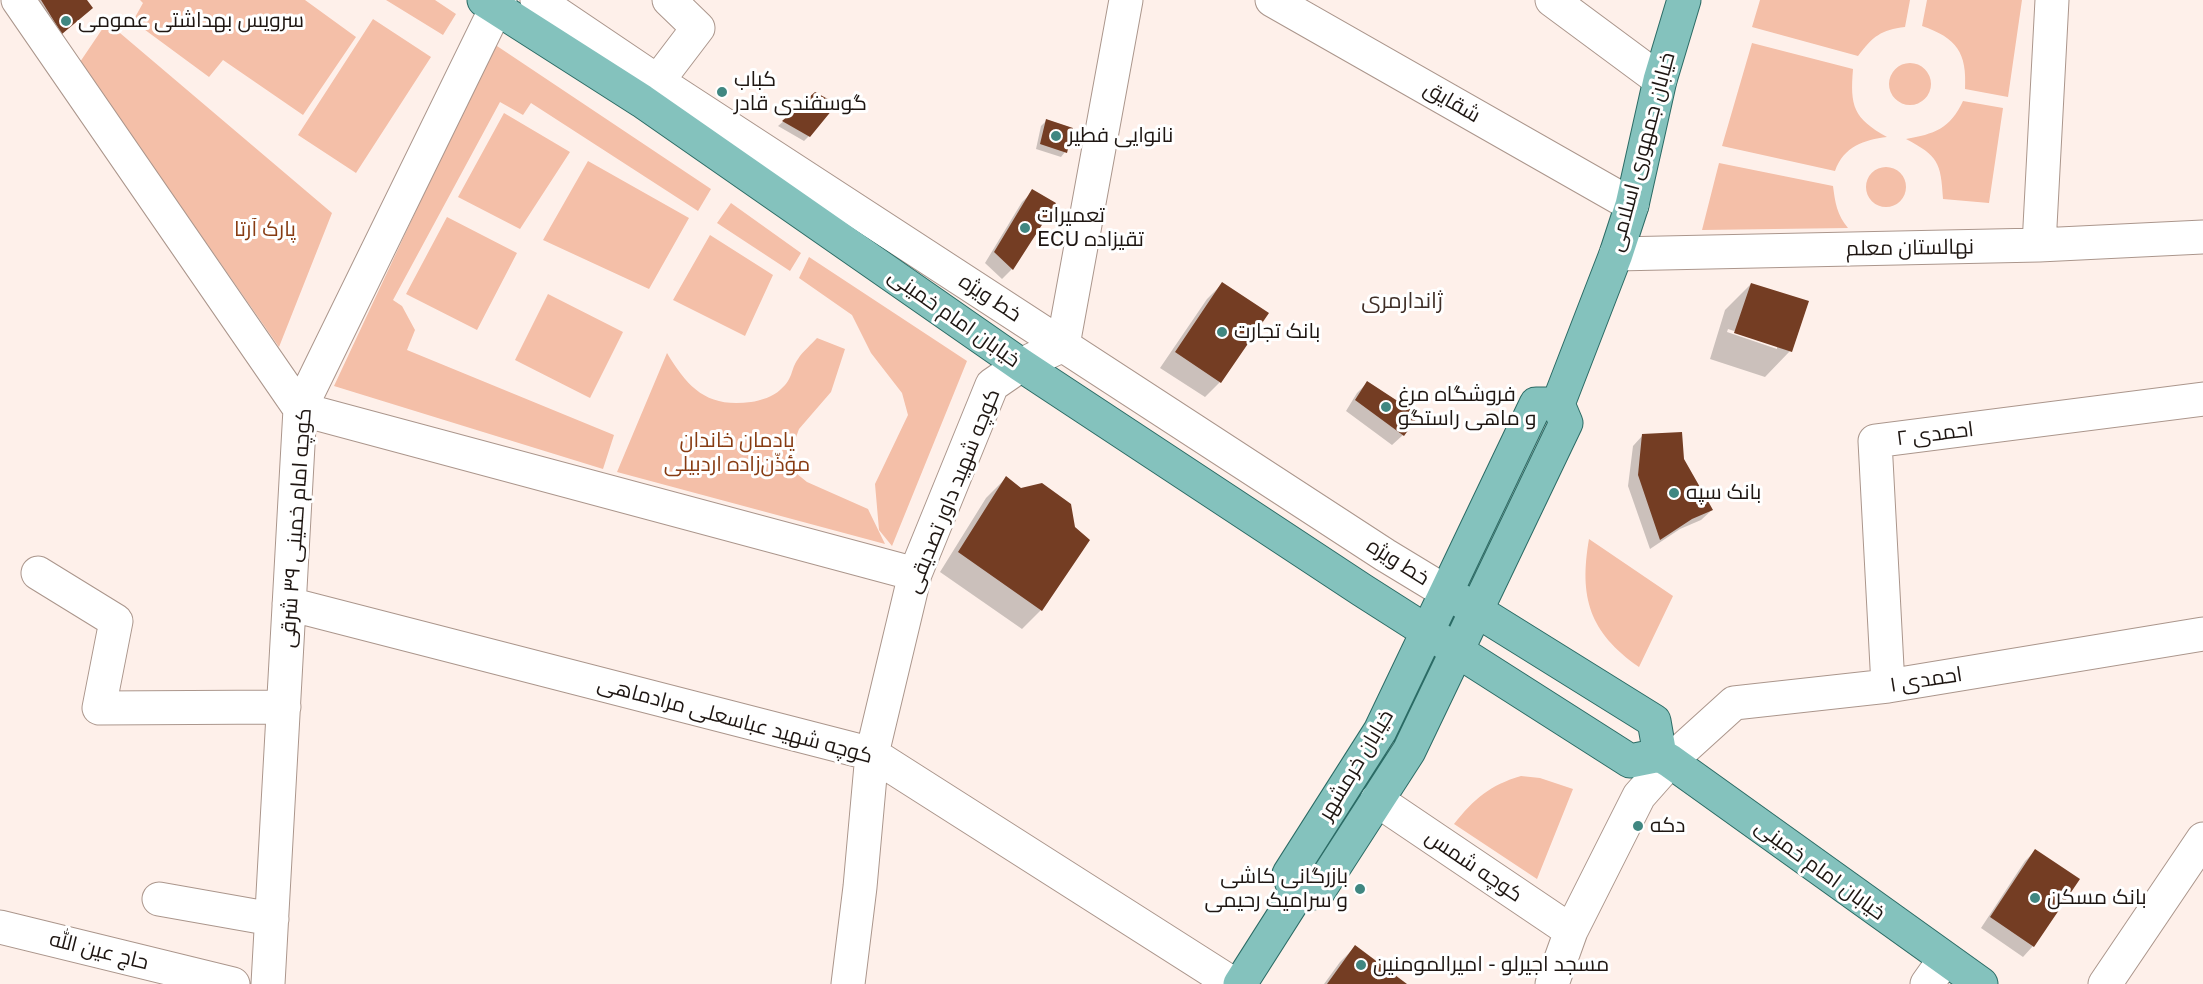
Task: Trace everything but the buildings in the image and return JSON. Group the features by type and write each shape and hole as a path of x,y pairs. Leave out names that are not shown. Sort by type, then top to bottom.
{"main road":[{"name":"خیابان جمهوری اسلامی","path":"1476,611 1566,423 1558,404 1616,254 1632,205 1660,80 1684,0"},
{"name":"خیابان امام خمینی","path":"493,3 650,91 1022,365 1457,650"},
{"path":"1457,650 1630,761 1665,758 1654,721 1446,592 1536,404 1558,404"},
{"name":"خیابان خرمشهر","path":"1446,592 1380,730 1289,874 1296,896 1318,892 1409,751 1476,611"},
{"name":"خیابان امام خمینی","path":"1665,758 1936,972 1981,984"},
{"path":"1240,984 1296,896"}],"street":[{"path":"18,0 300,409 915,574"},
{"name":"خط ویژه","path":"537,0 650,91 1063,345 1385,555 1446,592"},
{"path":"650,91 698,28 669,0"},
{"path":"1063,345 1126,0"},
{"name":"شقایق","path":"1272,0 1632,205"},
{"path":"1552,0 1660,80"},
{"path":"2040,245 2052,0"},
{"name":"کوچه امام خمینی ۳۹ شرقی","path":"268,984 300,409 493,3"},
{"name":"نهالستان معلم","path":"1616,254 2040,245 2203,237"},
{"name":"کوچه شهید داور تصدیقی","path":"848,984 860,887 872,754 915,574 992,385 1022,365 1063,345"},
{"name":"احمدی ۲","path":"1888,686 1875,441 2203,399"},
{"path":"38,573 116,621 99,708 284,707"},
{"name":"کوچه شهید عباسعلی مرادماهی","path":"289,604 872,754 1233,984"},
{"name":"احمدی ۱","path":"1563,978 1571,932 1639,796 1665,758 1734,703 1888,686 2203,634"},
{"name":"کوچه شمس","path":"1377,800 1571,932"},
{"path":"2105,984 2203,839"},
{"path":"159,899 272,919"},
{"name":"حاج عین الله","path":"0,927 233,984"}],"green space":[{"path":"140,0 305,0 356,37 303,115 223,60 209,77 133,21 143,3"},
{"path":"386,0 435,0 456,14 443,35"},
{"path":"1760,0 1910,0 1905,27 1878,35 1858,56 1752,27"},
{"path":"1927,0 2022,0 2008,97 1965,89 1964,66 1957,48 1944,36 1922,26"},
{"path":"373,19 431,57 356,173 298,135"},
{"name":"پارک آرتا","path":"107,22 332,213 279,347 80,62"},
{"path":"1752,43 1853,69 1852,93 1856,110 1867,124 1887,137 1863,142 1849,150 1835,171 1722,146"},
{"name":"یادمان خاندان مؤذّن‌زاده اردبیلی","path":"494,44 711,189 698,211 531,103 523,115 500,102 393,300 402,306 415,330 407,350 614,435 603,469 334,386"},
{"path":"1910,63 1925,69 1931,84 1925,99 1910,105 1895,99 1889,84 1895,69"},
{"path":"1963,101 2003,108 1989,203 1943,199 1941,176 1936,162 1925,150 1906,139 1940,129 1953,118"},
{"path":"504,113 570,152 520,229 458,197"},
{"path":"588,161 689,218 649,289 543,240"},
{"path":"1719,163 1833,186 1837,208 1848,228 1702,230"},
{"path":"1886,167 1894,168 1900,173 1905,179 1905,195 1900,201 1894,206 1886,207 1878,206 1872,201 1867,195 1866,187 1867,179 1872,173 1878,168"},
{"path":"731,203 801,253 790,271 717,223"},
{"path":"447,217 517,253 477,330 406,294"},
{"path":"710,235 773,275 745,336 673,300"},
{"path":"809,257 967,361 892,546 879,530 875,484 908,415 902,393 871,353 852,315 799,278"},
{"path":"548,294 623,332 590,398 515,360"},
{"name":"یادمان خاندان مؤذّن‌زاده اردبیلی","path":"817,338 845,349 831,392 799,429 786,465 807,482 868,509 885,544 617,472 667,353 683,376 700,393 722,402 751,402 771,396 784,386 802,353"},
{"path":"1589,539 1673,596 1639,667 1609,640 1592,612 1587,596 1586,579"},
{"path":"1521,776 1540,778 1573,789 1537,879 1454,824 1483,794"}],"place":[{"name":"سرویس بهداشتی عمومی","path":"66,21"},
{"name":"کباب گوسفندی قادر","path":"722,92"},
{"name":"نانوایی فطیر","path":"1056,136"},
{"name":"تعمیرات ECU تقیزاده","path":"1025,228"},
{"name":"بانک تجارت","path":"1222,332"},
{"name":"فروشگاه مرغ و ماهی راستگو","path":"1386,407"},
{"name":"بانک سپه","path":"1674,493"},
{"name":"دکه","path":"1638,826"},
{"name":"بازرگانی کاشی و سرامیک رحیمی","path":"1360,889"},
{"name":"بانک مسکن","path":"2035,898"},
{"name":"مسجد اجیرلو - امیرالمومنین","path":"1361,965"}],"district":[{"name":"ژاندارمری","path":"1402,301"}]}
